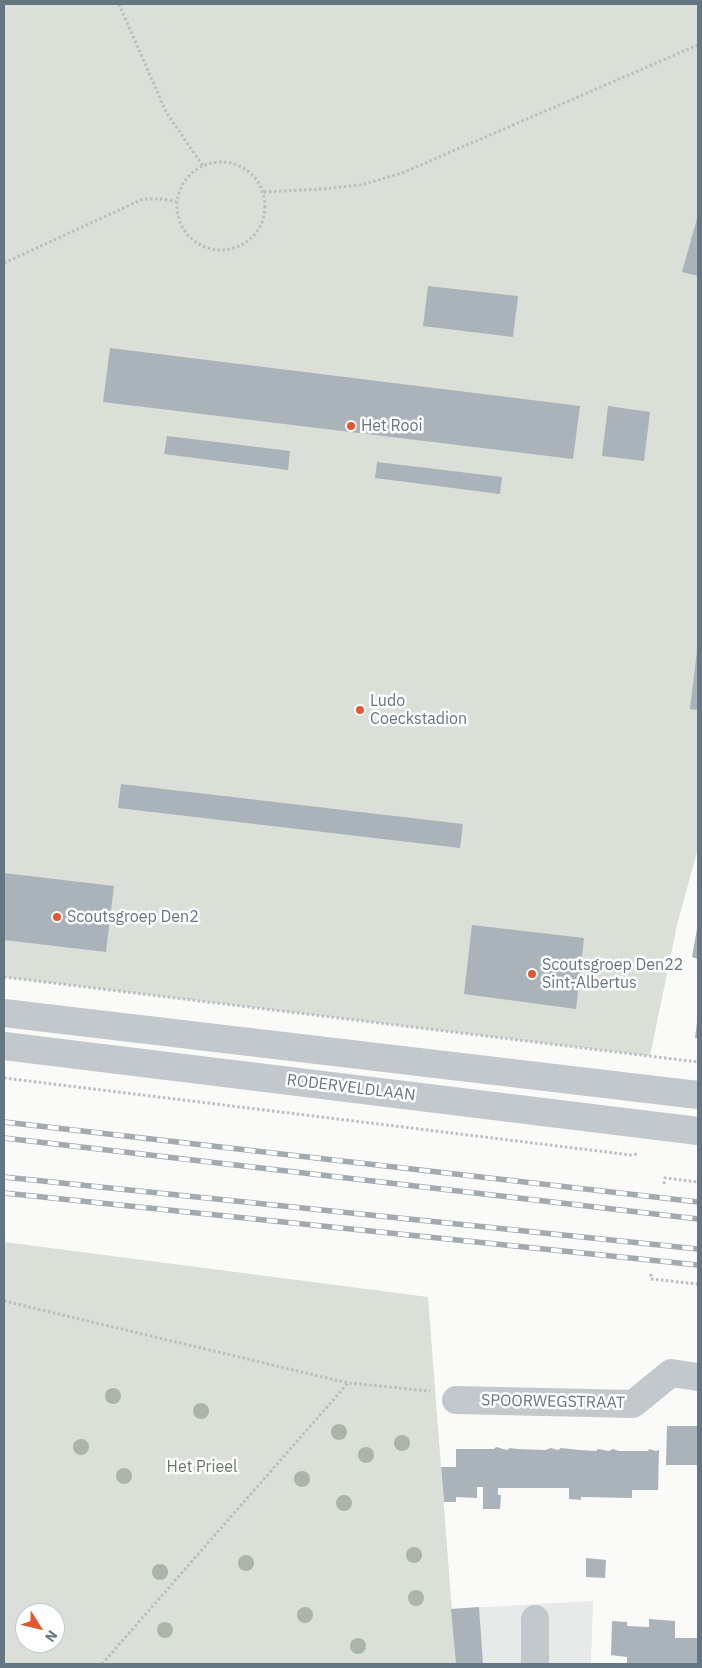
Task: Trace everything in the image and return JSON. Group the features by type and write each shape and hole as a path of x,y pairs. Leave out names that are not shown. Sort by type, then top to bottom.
{"street":[{"name":"RODERVELDLAAN","path":"4,1013 698,1095"},
{"name":"RODERVELDLAAN","path":"4,1046 698,1131"},
{"name":"SPOORWEGSTRAAT","path":"456,1400 633,1404 671,1373 698,1377"},
{"path":"535,1619 535,1664"}],"path":[{"path":"119,4 166,112 203,166"},
{"path":"264,192 322,189 361,184 402,174 698,46"},
{"path":"218,162 233,163 252,174 264,192 266,206 264,221 257,233 246,243 234,249 219,251 205,248 192,240 183,230 178,216 177,202 180,190 185,180 203,166 218,162"},
{"path":"4,262 143,199 162,199 177,202"},
{"path":"4,977 698,1062"},
{"name":"RODERVELDLAAN","path":"4,1078 621,1154 640,1154"},
{"path":"664,1184 665,1178 698,1182"},
{"path":"651,1274 651,1279 698,1284"},
{"path":"4,1301 348,1384 434,1392 456,1400"},
{"path":"102,1664 348,1384"}],"shaded area":[{"path":"593,1601 591,1664 456,1664 451,1609"}],"green space":[{"name":"Het Rooi","path":"4,4 698,4 698,848 677,925 650,1056 4,977"},
{"name":"Het Prieel","path":"4,1242 428,1297 456,1664 4,1664"}],"building":[{"path":"698,215 698,276 682,272"},
{"path":"428,286 518,296 513,337 423,326"},
{"path":"110,348 580,406 573,459 103,402"},
{"path":"608,406 650,412 644,461 602,456"},
{"path":"167,436 290,451 288,470 164,454"},
{"path":"377,462 502,477 500,494 375,478"},
{"path":"698,651 698,710 690,709"},
{"path":"121,784 463,824 460,848 118,808"},
{"path":"4,873 114,886 106,952 4,940"},
{"path":"472,925 584,938 576,1009 464,994"},
{"path":"698,929 698,959 692,957"},
{"path":"697,1022 698,1038 695,1038"},
{"path":"698,1424 698,1465 666,1465 667,1426 697,1426"},
{"path":"496,1447 507,1450 510,1448 545,1450 551,1448 558,1450 561,1448 596,1451 598,1449 609,1451 613,1449 619,1451 659,1450 658,1490 632,1490 632,1498 581,1497 581,1500 569,1499 569,1488 498,1488 498,1495 501,1495 500,1509 483,1509 483,1487 477,1487 477,1498 456,1497 456,1502 444,1502 441,1467 456,1467 456,1449 494,1449"},
{"path":"586,1558 606,1560 605,1578 586,1577"},
{"path":"479,1607 483,1664 456,1664 451,1609"},
{"path":"649,1619 675,1621 675,1638 698,1638 698,1664 627,1664 627,1657 611,1655 612,1621 627,1622 627,1626 649,1627"}],"railway":[{"path":"4,1122 698,1202"},
{"path":"4,1138 698,1219"},
{"path":"4,1177 698,1249"},
{"path":"4,1193 698,1265"}],"place":[{"name":"Het Rooi","path":"351,426"},
{"name":"Ludo Coeckstadion","path":"360,710"},
{"name":"Scoutsgroep Den2","path":"57,917"},
{"name":"Scoutsgroep Den22 Sint-Albertus","path":"532,974"}]}
